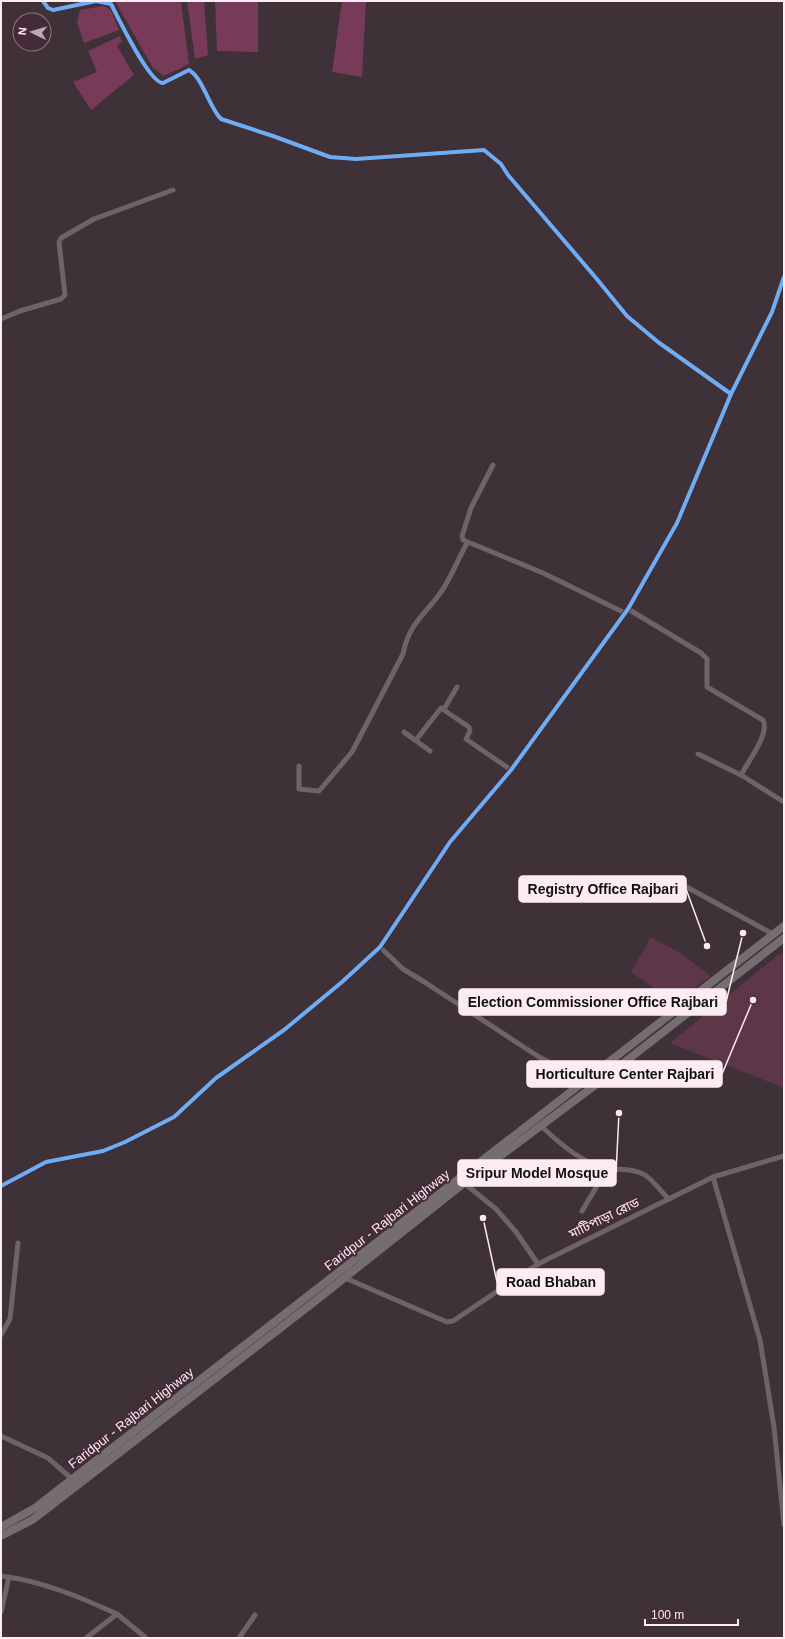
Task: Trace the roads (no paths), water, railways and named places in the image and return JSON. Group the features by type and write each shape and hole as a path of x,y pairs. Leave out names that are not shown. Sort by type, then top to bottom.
{"main road":[{"name":"Faridpur - Rajbari Highway","path":"1,1527 35,1508 784,926"},
{"name":"Faridpur - Rajbari Highway","path":"1,1536 32,1520 44,1511 345,1278 464,1183 784,938"}],"street":[{"path":"44,1 48,8 53,10 96,1 111,4 143,62 157,81 163,83 189,70 199,81 215,113 221,119 273,136 309,150 330,157 356,158 484,150 501,164 508,175 627,316 658,342 731,394"},
{"path":"1,319 20,310 62,299 65,295 59,242 61,238 94,219 174,190"},
{"path":"1,1186 46,1162 103,1151 125,1142 174,1117 216,1078 284,1030 380,947 450,842 512,770 627,611 677,523 731,394 772,312 784,277"},
{"path":"493,465 470,508 462,536 463,540 466,543 543,573 627,611 702,653 707,659 707,687 763,720 765,725 765,734 741,775"},
{"path":"299,766 299,789 319,791 352,752 400,659 406,638 412,626 442,592 466,543"},
{"path":"444,709 456,687"},
{"path":"416,740 438,709 444,709 469,727 470,731 466,739 512,770"},
{"path":"404,732 430,751"},
{"path":"698,754 741,775 784,802"},
{"path":"670,878 773,934"},
{"path":"380,947 403,969 426,982 539,1056 562,1069 581,1084"},
{"path":"540,1126 571,1152 595,1165 607,1169 641,1173 647,1176 669,1199"},
{"name":"মাটিপাড়া রোড","path":"345,1278 447,1322 453,1321 538,1264 713,1177 784,1156"},
{"path":"582,1211 607,1169"},
{"path":"713,1177 760,1340 774,1427 784,1525"},
{"path":"464,1183 496,1209 516,1232 538,1264"},
{"path":"1,1335 10,1319 18,1243"},
{"path":"1,1436 48,1458 72,1479"},
{"path":"1,1576 27,1579 84,1599 117,1614 146,1638"},
{"path":"1,1612 9,1577"},
{"path":"86,1638 117,1614"},
{"path":"239,1638 255,1615"}],"place":[{"name":"Election Commissioner Office Rajbari","path":"743,933"},
{"name":"Registry Office Rajbari","path":"707,946"},
{"name":"Horticulture Center Rajbari","path":"753,1000"},
{"name":"Sripur Model Mosque","path":"619,1113"},
{"name":"Road Bhaban","path":"483,1218"}]}
